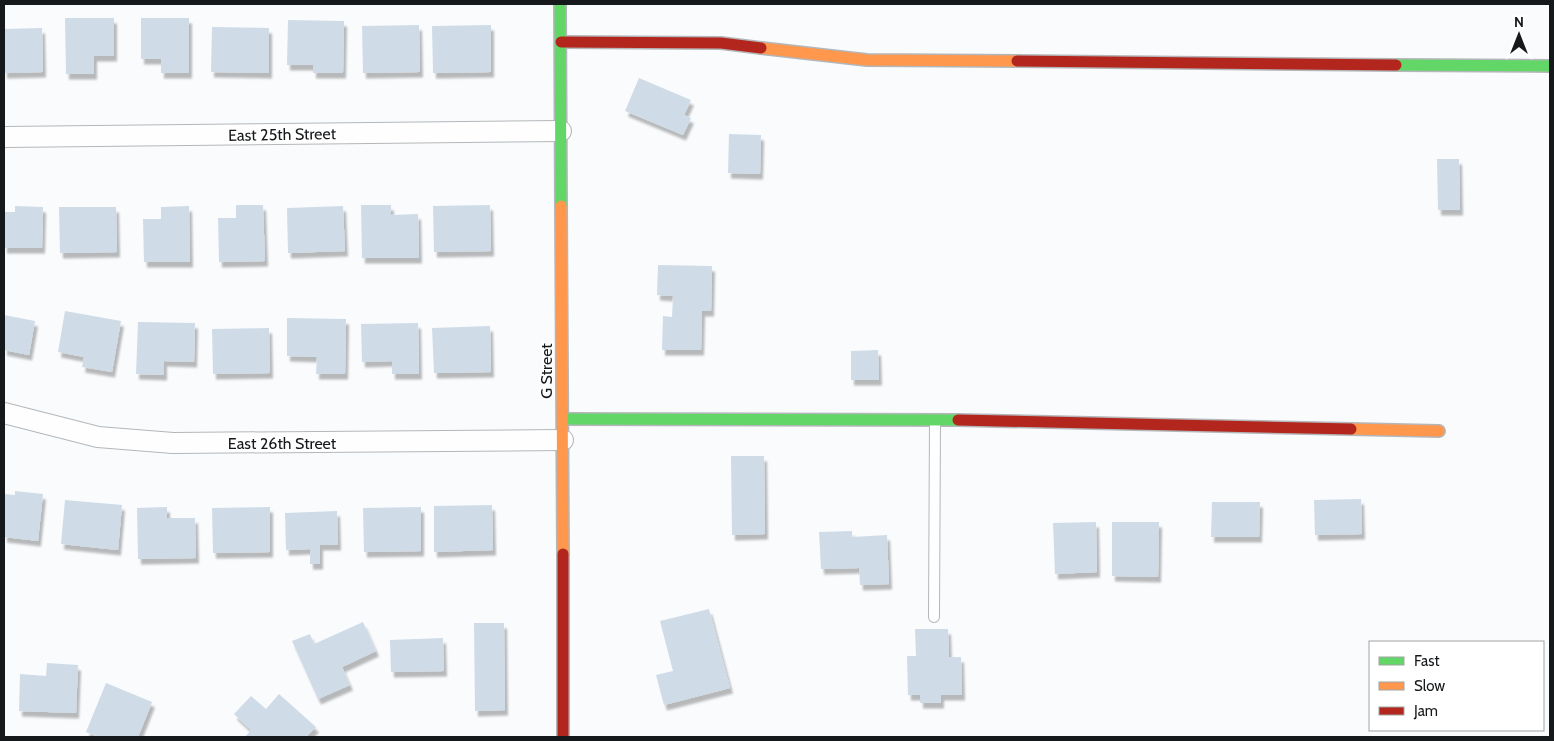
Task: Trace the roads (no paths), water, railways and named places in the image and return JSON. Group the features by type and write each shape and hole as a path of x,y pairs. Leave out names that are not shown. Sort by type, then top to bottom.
{"street":[{"name":"G Street","path":"560,4 563,419 562,737"},
{"path":"560,42 721,43 867,60 1550,66"},
{"name":"East 25th Street","path":"4,136 561,131"},
{"name":"East 26th Street","path":"4,414 98,437 173,443 563,440"},
{"path":"563,419 935,420 1439,431"}],"lane":[{"path":"934,617 935,420"}]}
